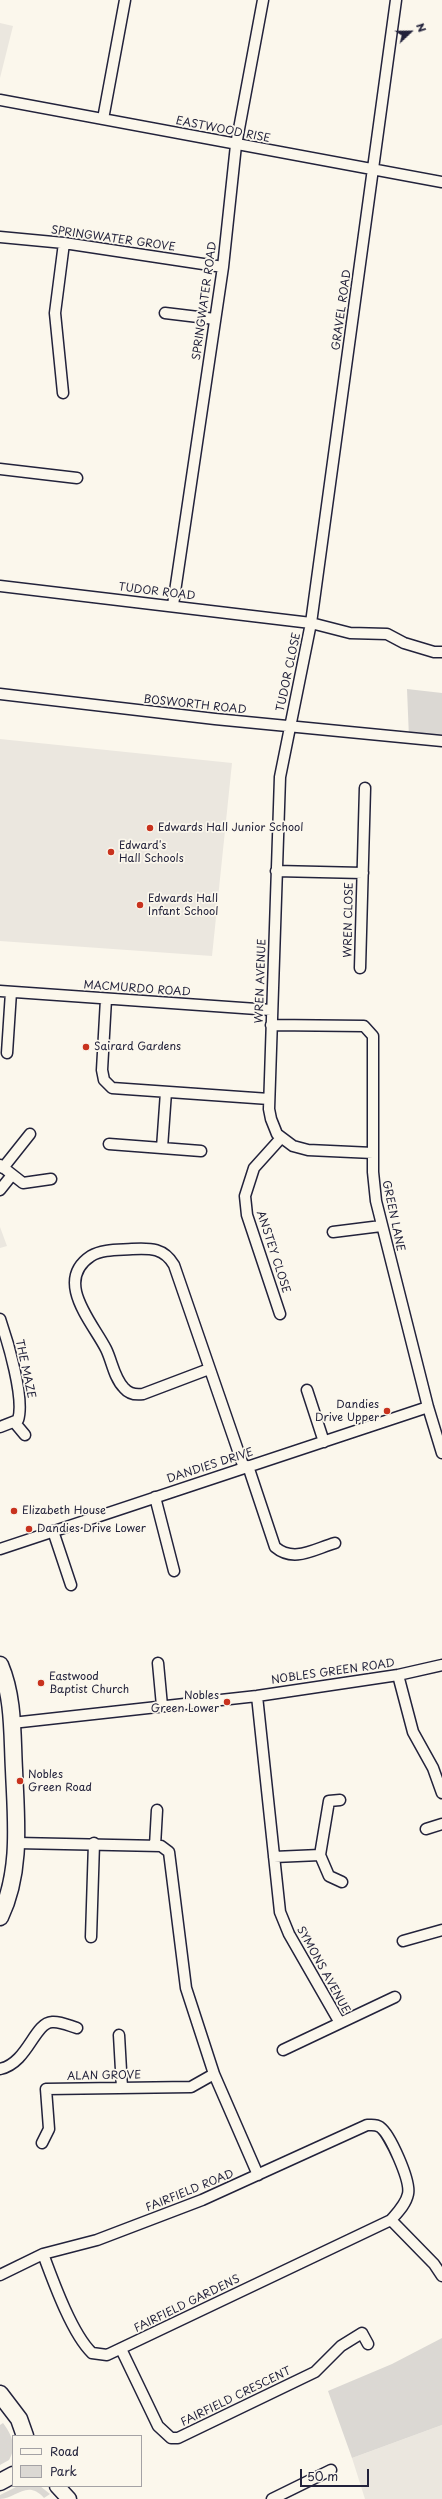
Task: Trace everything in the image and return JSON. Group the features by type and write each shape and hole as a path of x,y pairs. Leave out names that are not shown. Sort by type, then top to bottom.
{"main road":[{"path":"0,1665 8,1690 12,1723 17,1843 14,1874 4,1894 0,1917"},
{"path":"0,2394 20,2419 25,2435"},
{"path":"0,2406 19,2435"},
{"path":"0,2482 12,2476"}],"street":[{"path":"103,119 125,0"},
{"name":"SPRINGWATER ROAD","path":"173,606 223,267 236,145 263,0"},
{"name":"GRAVEL ROAD","path":"311,623 374,171 396,0"},
{"name":"EASTWOOD RISE","path":"0,100 374,171 442,182"},
{"name":"SPRINGWATER GROVE","path":"0,237 64,242 223,267"},
{"path":"63,393 55,313 64,242"},
{"path":"165,313 215,320"},
{"path":"0,469 77,478"},
{"name":"TUDOR ROAD","path":"0,586 311,623"},
{"name":"TUDOR CLOSE","path":"290,727 311,623 350,633 384,634 404,643 434,652 442,652"},
{"name":"BOSWORTH ROAD","path":"0,694 290,727 442,741"},
{"name":"WREN AVENUE","path":"281,1138 271,1120 269,1099 280,777 290,727"},
{"name":"WREN CLOSE","path":"360,968 365,788"},
{"name":"WREN CLOSE","path":"276,871 362,873"},
{"name":"MACMURDO ROAD","path":"0,991 272,1010"},
{"path":"7,1053 12,992"},
{"path":"106,999 102,1070 106,1084 116,1089 269,1099"},
{"name":"GREEN LANE","path":"271,1025 358,1025 364,1026 372,1032 374,1041 374,1187 381,1226 428,1407 442,1453"},
{"path":"162,1148 166,1092"},
{"path":"30,1134 2,1166 25,1184 51,1178"},
{"path":"281,1138 293,1146 308,1150 373,1153"},
{"name":"ANSTEY CLOSE","path":"280,1314 247,1215 245,1196 254,1168 281,1138"},
{"path":"109,1144 201,1151"},
{"path":"0,1190 12,1175"},
{"path":"333,1232 381,1226"},
{"path":"209,1369 143,1394 133,1394 127,1391 118,1380 108,1352 75,1293 75,1278 84,1263 90,1257 107,1251 150,1248 164,1252 174,1265 209,1369 275,1547 284,1554 295,1556 335,1543"},
{"name":"THE MAZE","path":"0,1320 21,1398 20,1414 15,1423"},
{"path":"307,1390 324,1442"},
{"name":"DANDIES DRIVE","path":"0,1549 428,1407"},
{"path":"0,1427 15,1423 25,1435"},
{"path":"155,1497 174,1571"},
{"path":"53,1531 72,1585"},
{"path":"158,1663 162,1706"},
{"name":"NOBLES GREEN ROAD","path":"12,1723 257,1696 398,1675 442,1665"},
{"path":"398,1675 413,1732 433,1768 442,1793"},
{"name":"SYMONS AVENUE","path":"257,1696 280,1912 289,1934 340,2023"},
{"path":"340,1800 329,1801 320,1855 329,1876 342,1882"},
{"path":"155,1846 157,1810"},
{"path":"426,1829 442,1824"},
{"path":"17,1843 94,1843 161,1846 169,1852 186,1988 214,2074 258,2176"},
{"path":"91,1937 94,1843"},
{"path":"274,1857 320,1855"},
{"path":"404,1941 442,1930"},
{"name":"SYMONS AVENUE","path":"283,2050 395,1997"},
{"path":"0,2069 16,2061 24,2054 38,2031 47,2023 54,2022 77,2028"},
{"path":"119,2035 122,2088"},
{"name":"ALAN GROVE","path":"42,2143 49,2129 46,2089 191,2087 214,2074"},
{"name":"FAIRFIELD ROAD","path":"0,2275 43,2254 97,2240 258,2176 360,2128 375,2125 384,2131"},
{"name":"FAIRFIELD GARDENS","path":"43,2254 56,2289 87,2348 100,2355 121,2349 391,2220 404,2203 409,2186 402,2166 384,2131"},
{"path":"391,2220 434,2264 442,2276"},
{"name":"FAIRFIELD CRESCENT","path":"121,2349 158,2426 171,2438 178,2438 315,2372 341,2346 355,2336 362,2333 368,2344"},
{"path":"272,2499 331,2470"},
{"path":"58,2487 69,2499"}],"shaded area":[{"path":"0,23 13,26 0,78"},
{"name":"Edward's Hall Schools","path":"0,739 232,763 212,956 0,941"},
{"path":"0,1227 7,1246 0,1248"},
{"path":"442,2425 442,2499 365,2499 352,2458"}],"green space":[{"path":"407,689 442,693 442,741 409,738"},
{"path":"442,2338 442,2425 352,2458 328,2391 392,2364"},
{"path":"3,2423 9,2432 12,2441 12,2452 9,2460 0,2465 0,2425"},
{"path":"16,2487 41,2487 50,2494 44,2498 32,2490 27,2490 6,2498 0,2499 0,2495"}],"place":[{"name":"Edwards Hall Junior School","path":"150,828"},
{"name":"Edward's Hall Schools","path":"111,852"},
{"name":"Edwards Hall Infant School","path":"140,905"},
{"name":"Sairard Gardens","path":"86,1047"},
{"name":"Dandies Drive Upper","path":"387,1411"},
{"name":"Elizabeth House","path":"14,1511"},
{"name":"Dandies Drive Lower","path":"29,1529"},
{"name":"Eastwood Baptist Church","path":"41,1683"},
{"name":"Nobles Green Lower","path":"227,1702"},
{"name":"Nobles Green Road","path":"20,1781"}]}
